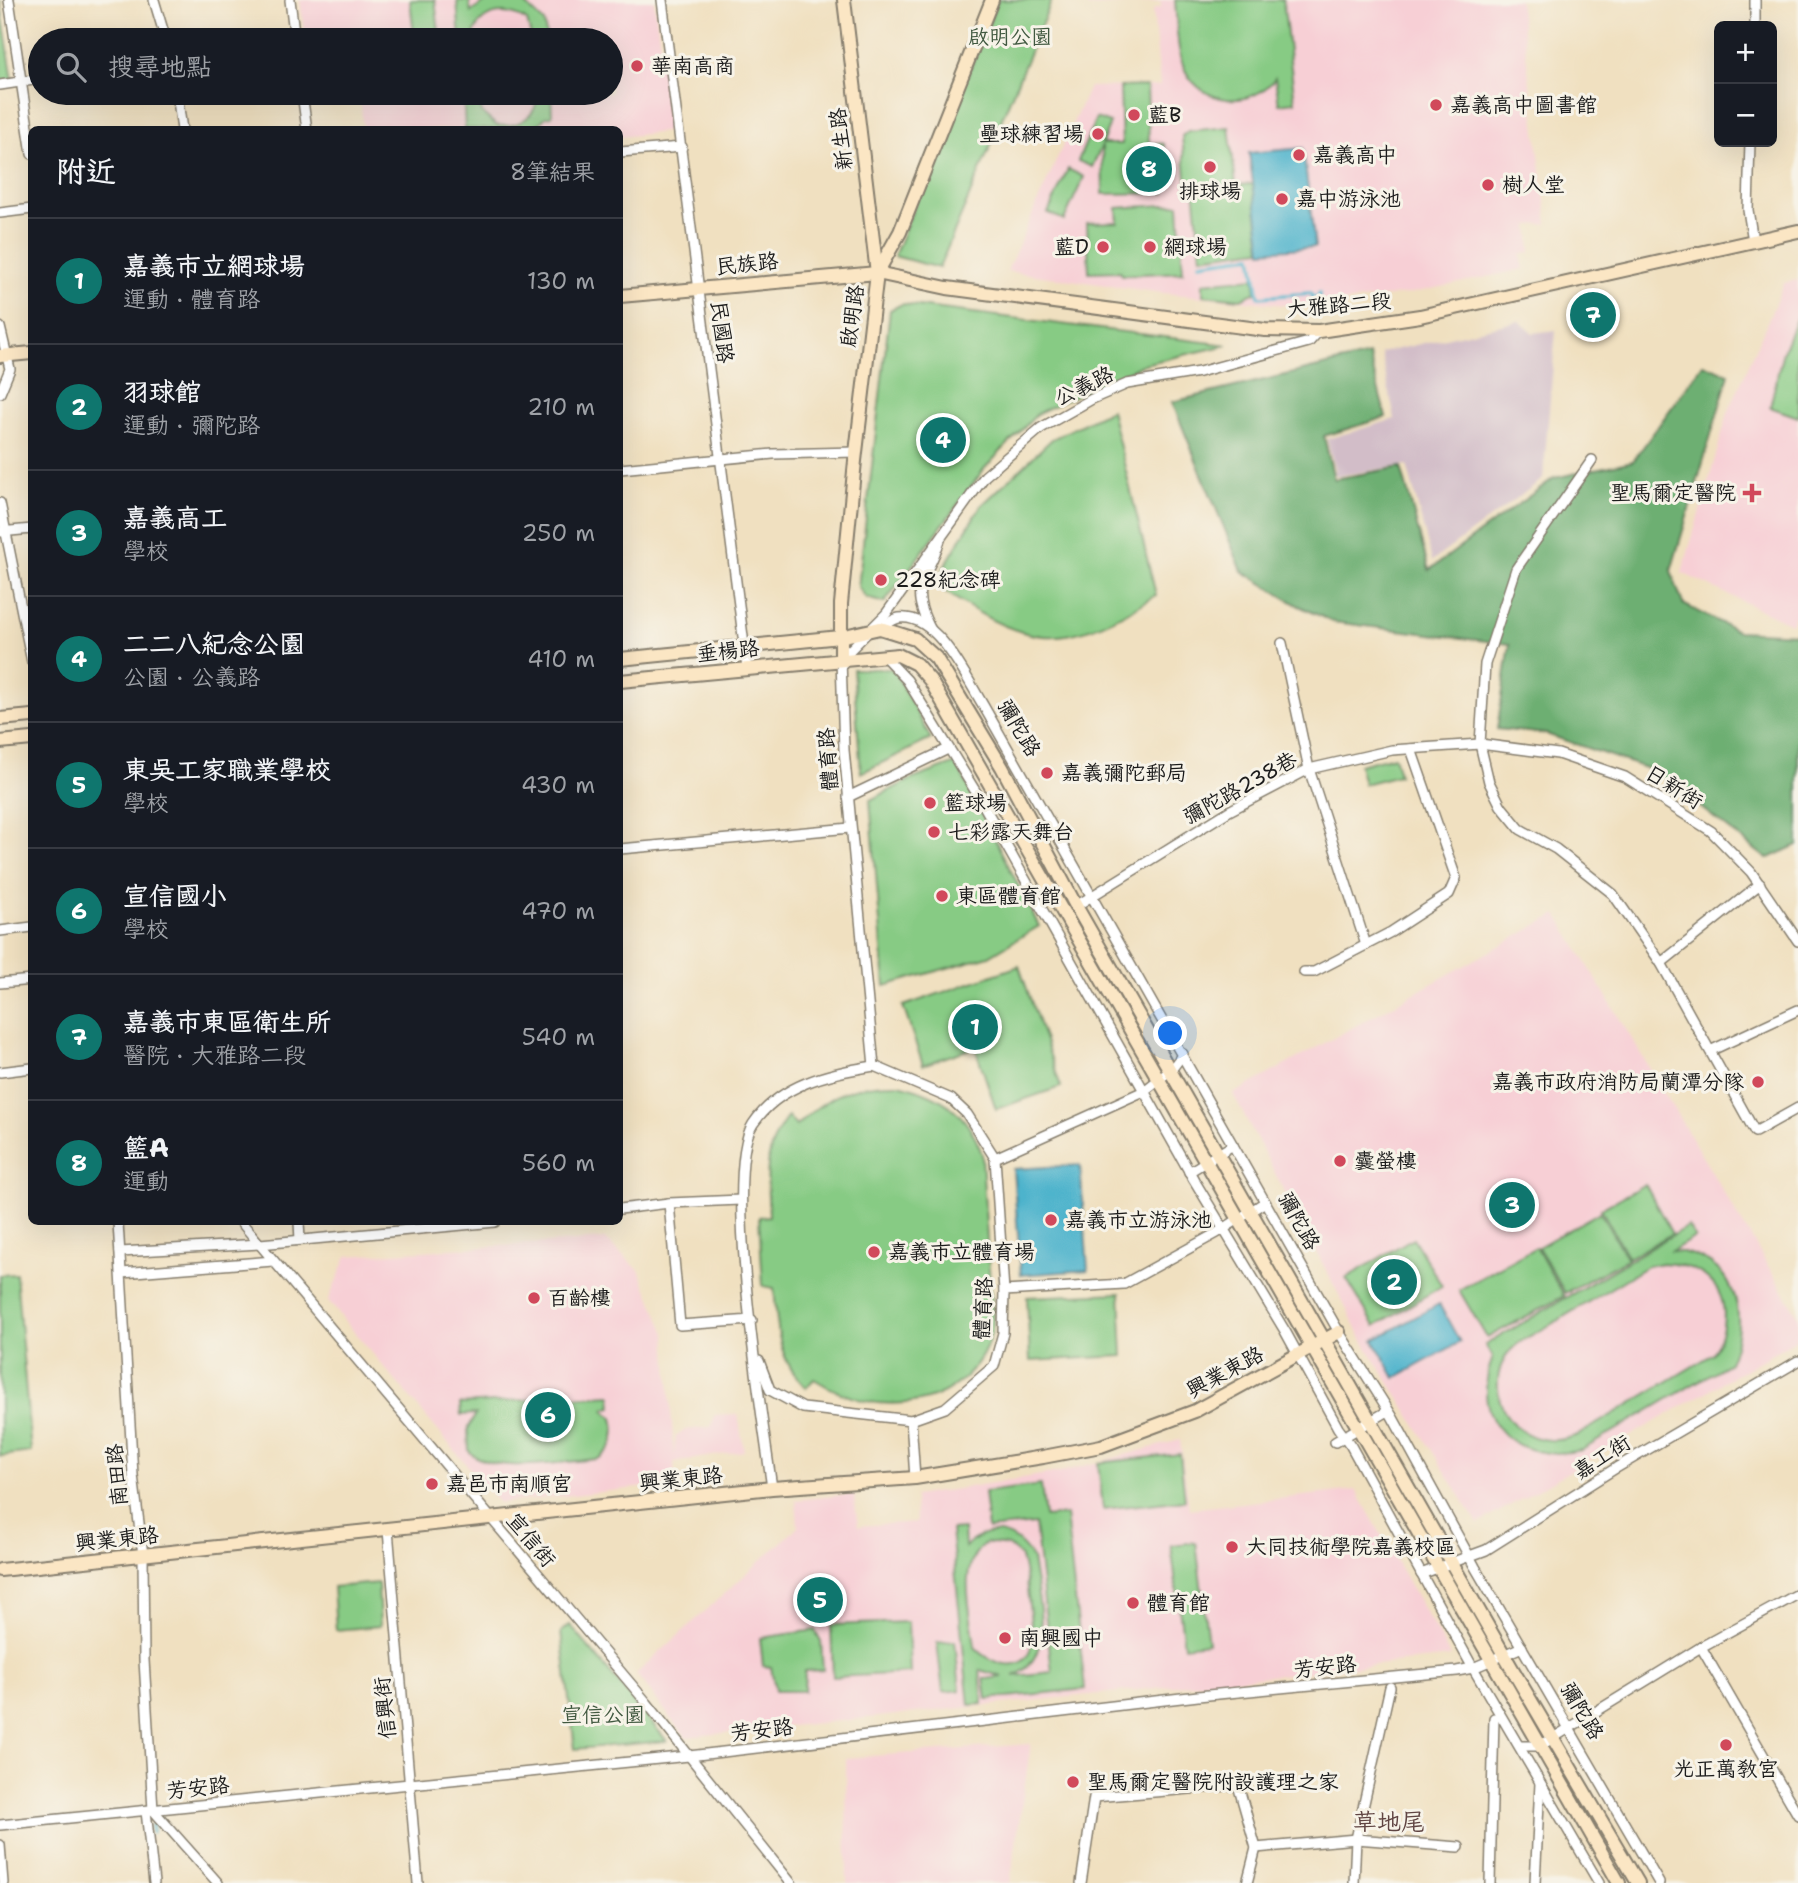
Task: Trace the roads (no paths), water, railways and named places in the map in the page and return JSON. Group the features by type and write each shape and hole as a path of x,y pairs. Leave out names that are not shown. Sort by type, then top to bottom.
{"street":[{"path":"9,0 28,128"},
{"path":"154,0 162,28"},
{"path":"290,0 294,28"},
{"name":"民國路","path":"662,0 747,668"},
{"name":"新生路","path":"844,0 877,273"},
{"name":"啟明路","path":"841,659 840,637 856,452 877,273 905,220 992,0"},
{"path":"1755,0 1755,21"},
{"path":"0,85 28,81"},
{"path":"179,105 181,126"},
{"path":"304,105 306,126"},
{"path":"623,152 682,147"},
{"path":"1750,147 1748,211 1753,241"},
{"path":"0,213 28,210"},
{"name":"大雅路二段","path":"877,273 947,288 1265,330 1319,331 1420,316 1798,231"},
{"name":"民族路","path":"623,296 877,273"},
{"path":"0,327 4,356 10,369 0,393"},
{"name":"公義路","path":"841,659 875,630 943,531 985,476 1041,428 1092,399 1127,384 1199,372 1309,342 1319,331"},
{"path":"4,356 28,353"},
{"path":"623,469 721,458 856,452"},
{"path":"1592,460 1516,569 1485,664 1480,744 1489,782 1501,806 1520,829 1556,849 1613,894 1661,963 1712,1050 1755,1132 1798,1108"},
{"path":"0,503 3,531 28,644"},
{"path":"3,531 28,529"},
{"name":"公義路","path":"932,631 920,611 918,589 933,561 943,531"},
{"name":"彌陀路","path":"840,637 875,630 898,618 910,619 939,635 983,705 1339,1332 1388,1410 1659,1883"},
{"name":"彌陀路","path":"875,630 915,639 936,658 1002,767 1076,906 1638,1883"},
{"name":"垂楊路","path":"623,659 840,637"},
{"path":"1282,643 1309,769 1367,944"},
{"path":"841,659 898,655 916,664 930,680 1619,1883"},
{"path":"885,657 907,680 979,797 1220,1231 1345,1437 1420,1574 1599,1883"},
{"name":"垂楊路","path":"623,681 841,659"},
{"name":"體育路","path":"841,659 850,828 874,1066"},
{"path":"0,719 28,716"},
{"path":"0,743 28,740"},
{"name":"彌陀路238巷","path":"1076,906 1229,811 1309,769 1392,750 1480,744"},
{"name":"日新街","path":"1480,744 1558,754 1625,777 1712,831 1760,884 1798,941"},
{"path":"848,797 948,749"},
{"path":"1304,972 1314,972 1391,932 1450,894 1455,878 1410,749"},
{"path":"623,849 850,828"},
{"path":"1661,963 1760,884"},
{"path":"0,931 28,928"},
{"path":"0,983 28,980"},
{"path":"1712,1050 1798,1010"},
{"path":"995,1157 1134,1093 1144,1091 1171,1070 1183,1054"},
{"name":"體育路","path":"753,1346 770,1390 803,1408 911,1420 945,1408 994,1366 1003,1333 1004,1291 995,1157 967,1114 951,1099 874,1066 827,1073 770,1103 752,1126 743,1152 741,1200 753,1346 772,1488"},
{"path":"0,1072 28,1068"},
{"path":"1189,1172 1233,1145"},
{"path":"623,1209 669,1203 741,1200"},
{"path":"1004,1291 1124,1284 1220,1231 1265,1202"},
{"path":"669,1203 681,1325 752,1320"},
{"name":"南田路","path":"118,1225 133,1475 142,1555 149,1810 154,1883"},
{"name":"宣信街","path":"244,1225 689,1756 791,1883"},
{"path":"299,1225 300,1240"},
{"path":"120,1252 260,1244 462,1225"},
{"path":"121,1273 273,1261"},
{"name":"興業東路","path":"0,1570 772,1488 915,1478 1101,1446 1195,1411 1339,1332"},
{"name":"嘉工街","path":"1420,1574 1470,1557 1798,1361"},
{"path":"1335,1442 1388,1410"},
{"path":"911,1420 915,1478"},
{"name":"信興街","path":"388,1530 394,1632 418,1883"},
{"path":"1520,1746 1540,1746 1701,1647 1798,1594"},
{"name":"芳安路","path":"0,1825 689,1756 1198,1696 1474,1668 1522,1647"},
{"path":"1701,1647 1798,1815"},
{"path":"1354,1883 1356,1839 1390,1687"},
{"path":"1490,1883 1494,1718"},
{"path":"1535,1883 1540,1782"},
{"path":"1081,1883 1094,1797 1238,1785 1256,1848 1247,1883"},
{"path":"149,1810 218,1883"},
{"path":"1256,1848 1356,1839 1459,1847"},
{"path":"0,1845 3,1883"}],"water":[{"name":"嘉中游泳池","path":"1303,148 1315,247 1262,251 1249,153"},
{"name":"嘉義市立游泳池","path":"1080,1165 1088,1270 1021,1275 1013,1169"},
{"path":"1439,1304 1460,1342 1395,1378 1374,1340"}],"waterway":[{"path":"1200,263 1252,256 1259,297 1311,293 1313,298 1319,297 1319,293"},
{"path":"152,1832 152,1825 161,1820"}],"place":[{"name":"華南高商","path":"637,66"},
{"name":"嘉義高中圖書館","path":"1436,105"},
{"name":"藍B","path":"1134,115"},
{"name":"壘球練習場","path":"1098,134"},
{"name":"嘉義高中","path":"1299,155"},
{"name":"排球場","path":"1210,167"},
{"name":"籃A","path":"1149,169"},
{"name":"樹人堂","path":"1488,185"},
{"name":"嘉中游泳池","path":"1282,199"},
{"name":"藍D","path":"1103,247"},
{"name":"網球場","path":"1150,247"},
{"name":"嘉義市東區衛生所","path":"1593,315"},
{"name":"二二八紀念公園","path":"943,440"},
{"name":"聖馬爾定醫院","path":"1752,493"},
{"name":"228紀念碑","path":"881,580"},
{"name":"嘉義彌陀郵局","path":"1047,773"},
{"name":"籃球場","path":"930,803"},
{"name":"七彩露天舞台","path":"934,832"},
{"name":"東區體育館","path":"942,896"},
{"name":"嘉義市立網球場","path":"975,1027"},
{"name":"嘉義市政府消防局蘭潭分隊","path":"1758,1082"},
{"name":"囊螢樓","path":"1340,1161"},
{"name":"嘉義高工","path":"1512,1205"},
{"name":"嘉義市立游泳池","path":"1051,1220"},
{"name":"嘉義市立體育場","path":"874,1252"},
{"name":"羽球館","path":"1394,1282"},
{"name":"百齡樓","path":"534,1298"},
{"name":"宣信國小","path":"548,1415"},
{"name":"嘉邑市南順宮","path":"432,1484"},
{"name":"大同技術學院嘉義校區","path":"1232,1547"},
{"name":"東吳工家職業學校","path":"820,1600"},
{"name":"體育館","path":"1133,1603"},
{"name":"南興國中","path":"1005,1638"},
{"name":"光正萬教宮","path":"1726,1745"},
{"name":"聖馬爾定醫院附設護理之家","path":"1073,1782"}],"district":[{"name":"草地尾","path":"1389,1822"}],"park label":[{"name":"啟明公園","path":"1010,37"},
{"name":"宣信公園","path":"603,1715"}]}
